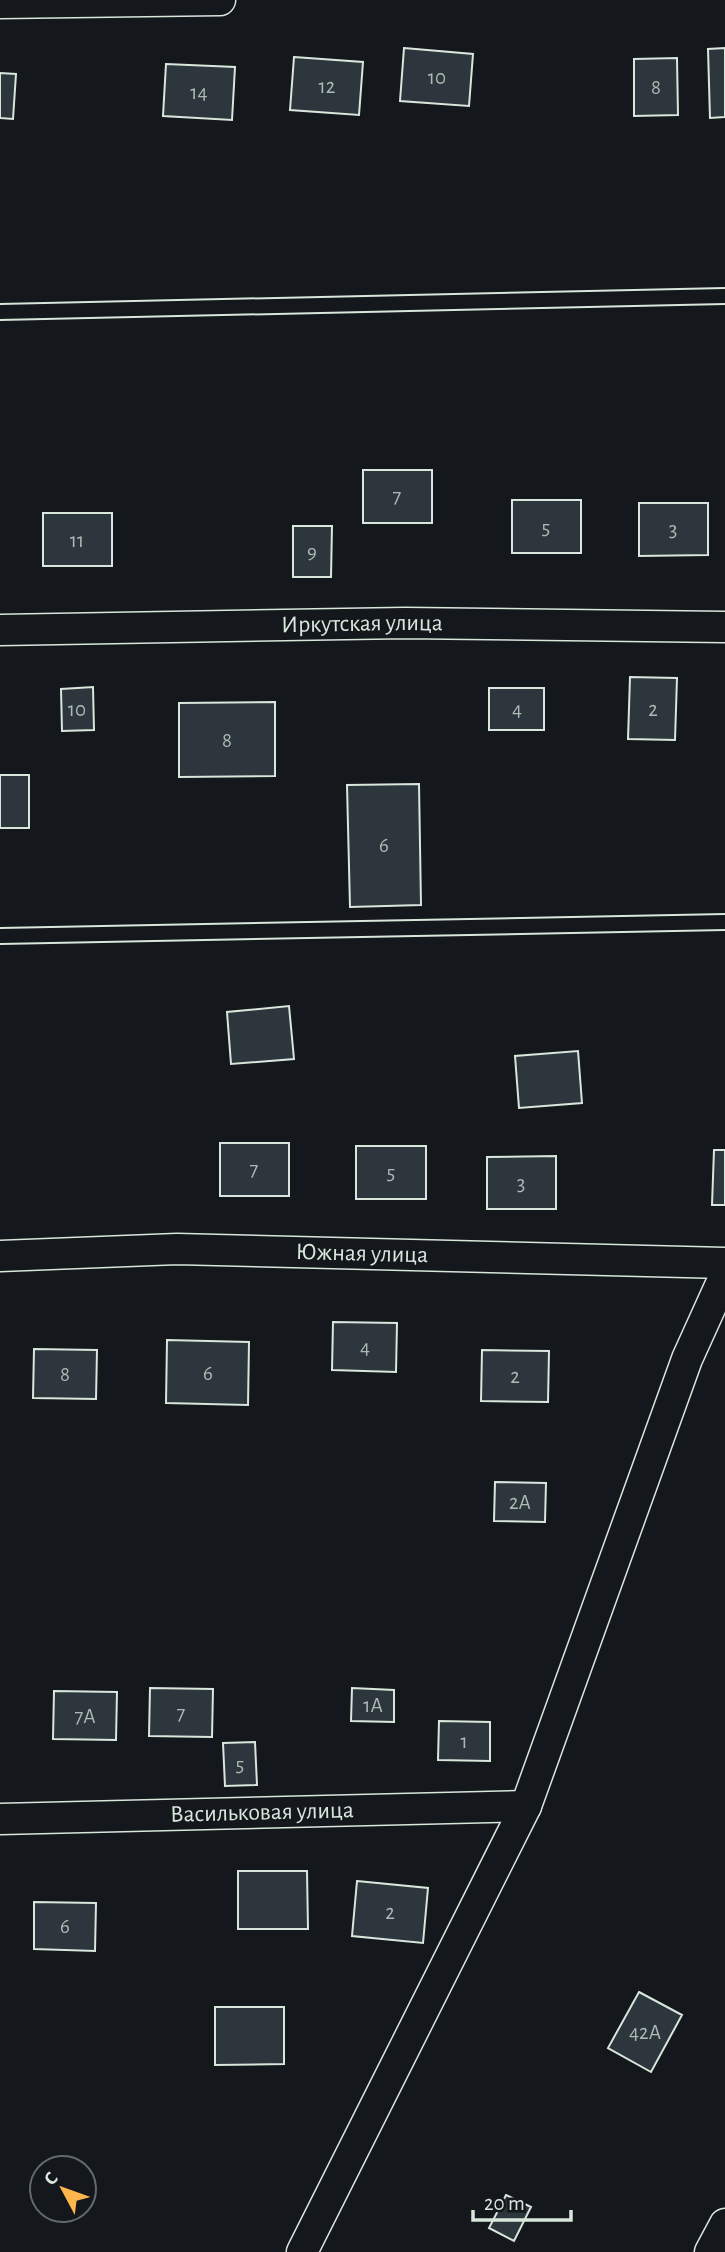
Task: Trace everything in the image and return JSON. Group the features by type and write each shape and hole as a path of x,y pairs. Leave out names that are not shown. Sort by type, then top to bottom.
{"street":[{"path":"0,3 220,0"},
{"name":"Иркутская улица","path":"0,630 405,623 725,627"},
{"name":"Южная улица","path":"0,1256 177,1249 725,1263"},
{"path":"302,2252 526,1806 687,1359 725,1276"},
{"name":"Васильковая улица","path":"0,1819 526,1806"},
{"path":"710,2252 725,2224"}],"lane":[{"path":"0,312 725,296"},
{"path":"0,936 725,922"}],"building":[{"path":"404,48 473,54 469,106 400,101"},
{"path":"725,48 725,117 710,118 708,49"},
{"path":"294,57 363,62 359,115 290,110"},
{"path":"677,58 678,115 634,116 634,59"},
{"path":"166,64 235,67 232,120 163,116"},
{"path":"0,73 16,74 13,119 0,118"},
{"path":"363,470 432,470 432,523 363,523"},
{"path":"512,500 581,500 581,553 512,553"},
{"path":"639,503 708,503 708,555 639,556"},
{"path":"43,513 112,513 112,566 43,566"},
{"path":"293,526 332,526 331,577 293,577"},
{"path":"630,677 677,678 675,740 628,739"},
{"path":"93,687 94,730 62,731 61,689"},
{"path":"489,688 544,688 544,730 489,730"},
{"path":"275,702 275,776 179,777 179,703"},
{"path":"0,775 29,775 29,828 0,828"},
{"path":"419,784 421,905 350,907 347,785"},
{"path":"289,1006 294,1059 231,1064 227,1012"},
{"path":"578,1051 582,1103 519,1108 515,1056"},
{"path":"220,1143 289,1143 289,1196 220,1196"},
{"path":"356,1146 426,1146 426,1199 356,1199"},
{"path":"714,1150 725,1150 725,1205 712,1205"},
{"path":"556,1156 556,1209 487,1209 487,1157"},
{"path":"333,1322 397,1323 396,1372 332,1370"},
{"path":"167,1340 249,1342 248,1405 166,1403"},
{"path":"34,1349 97,1350 96,1399 33,1398"},
{"path":"482,1350 549,1351 548,1402 481,1401"},
{"path":"495,1482 546,1483 545,1522 494,1521"},
{"path":"150,1688 213,1689 212,1737 149,1736"},
{"path":"352,1688 394,1690 394,1722 351,1721"},
{"path":"54,1691 117,1692 116,1740 53,1739"},
{"path":"439,1721 490,1722 490,1761 438,1760"},
{"path":"255,1742 257,1785 225,1786 223,1743"},
{"path":"238,1871 307,1871 308,1929 238,1929"},
{"path":"357,1881 428,1888 423,1943 352,1936"},
{"path":"34,1902 96,1903 95,1951 34,1949"},
{"path":"639,1992 682,2015 651,2072 608,2048"},
{"path":"215,2007 284,2007 284,2064 215,2065"},
{"path":"506,2195 531,2207 514,2241 489,2228"}]}
